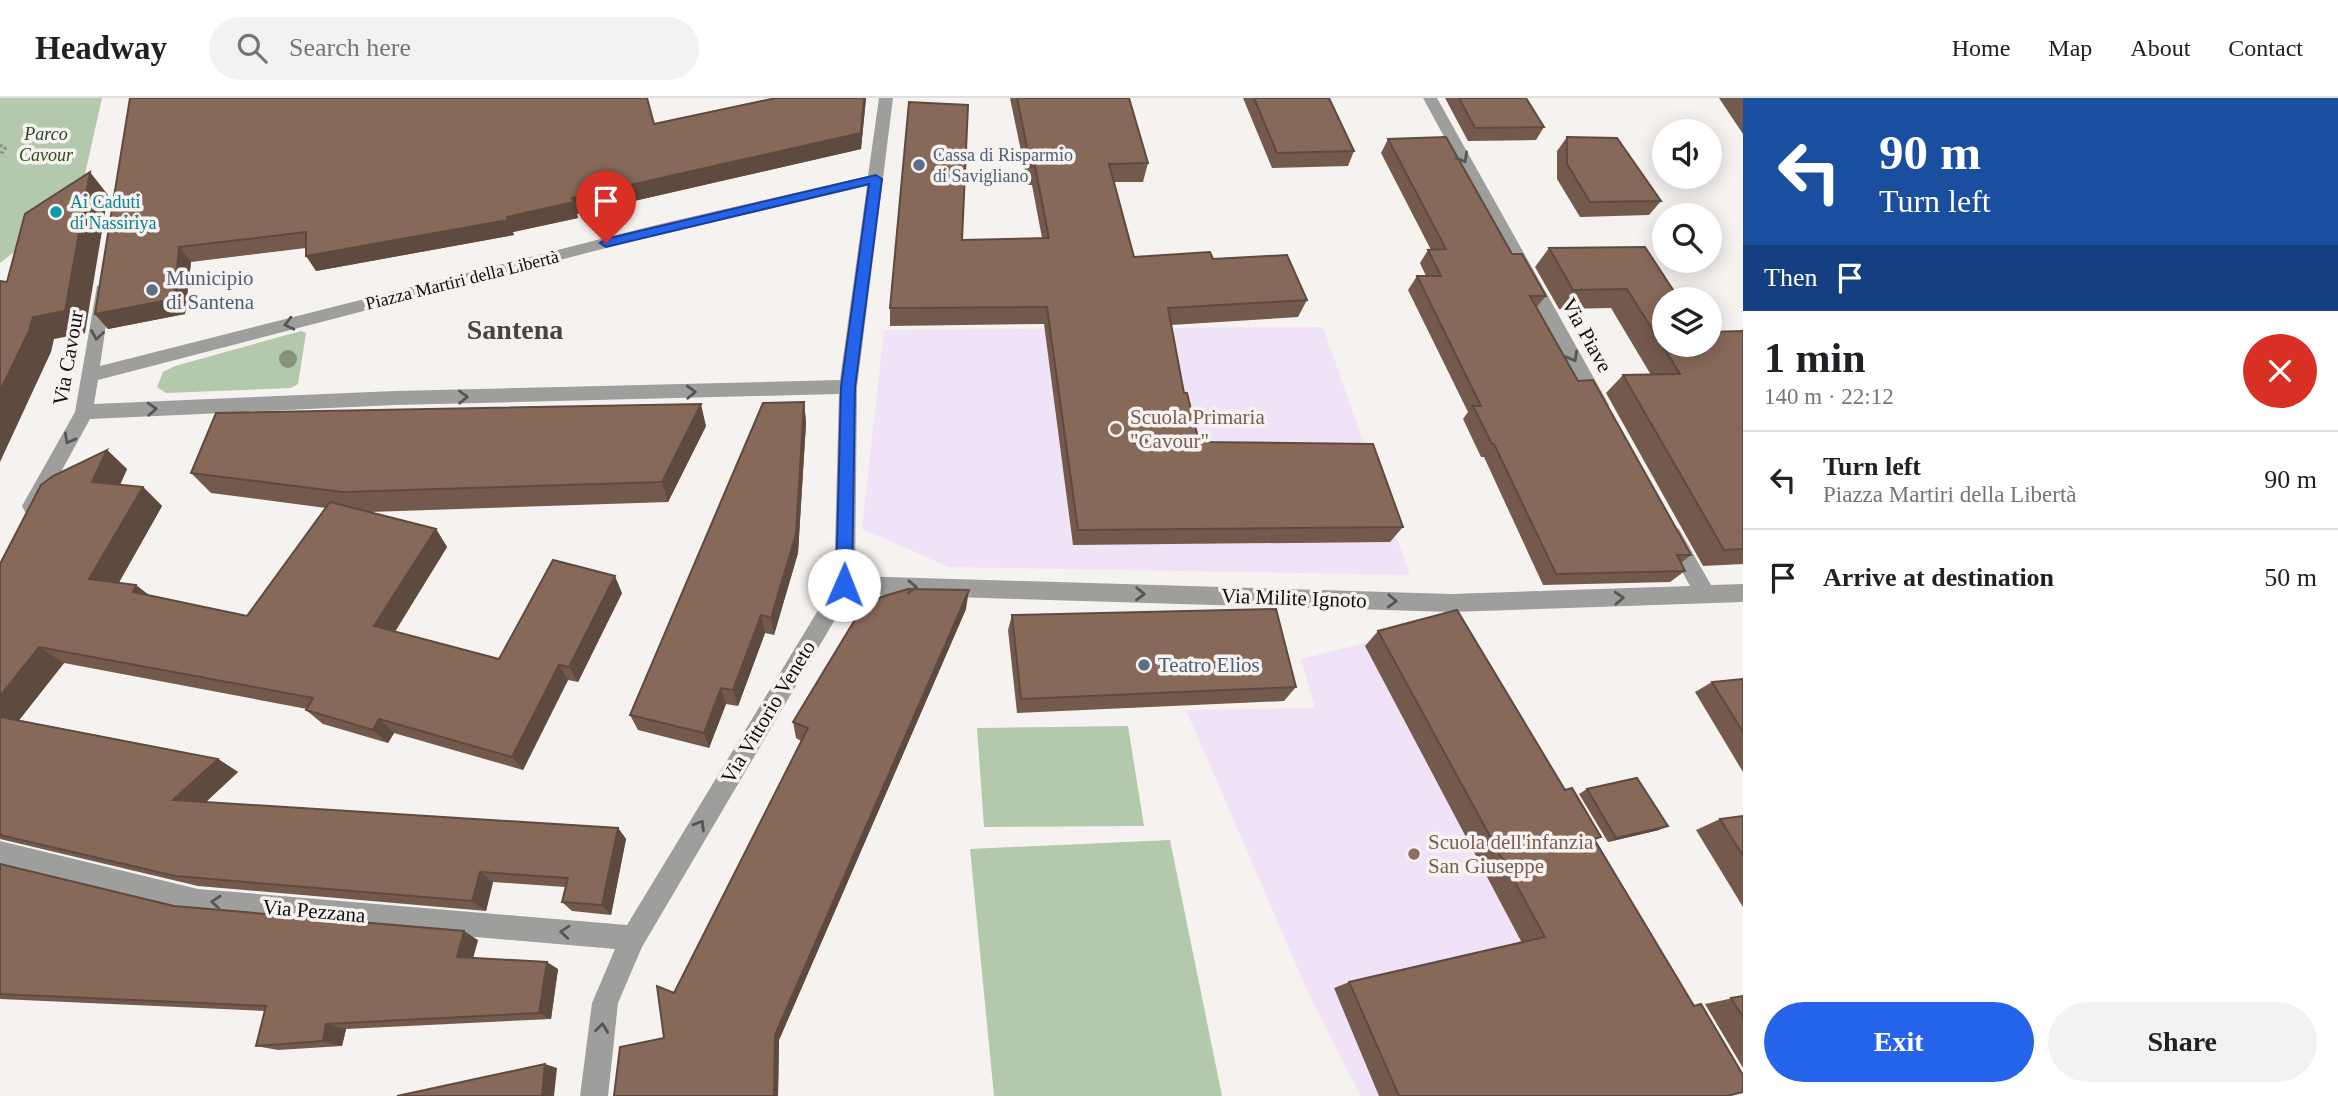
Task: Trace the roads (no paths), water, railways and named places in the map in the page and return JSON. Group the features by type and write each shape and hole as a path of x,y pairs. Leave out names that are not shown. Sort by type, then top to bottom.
{"street":[{"name":"Via Vittorio Veneto","path":"594,1096 604,1003 633,938 844,585 848,387 887,98"},
{"name":"Via Piave","path":"1430,98 1611,425"},
{"name":"Piazza Martiri della Libertà","path":"90,375 656,230 876,179"},
{"name":"Via Cavour","path":"23,523 84,412 107,270"},
{"path":"84,412 395,398 848,387"},
{"path":"1664,521 1705,594"},
{"name":"Via Milite Ignoto","path":"844,585 1451,603 1743,593"},
{"path":"1451,603 1465,627"},
{"name":"Via Pezzana","path":"0,853 198,901 633,938"}],"place":[{"name":"Cassa di Risparmio di Savigliano","path":"919,165"},
{"name":"Ai Caduti di Nassiriya","path":"56,212"},
{"name":"Municipio di Santena","path":"152,290"},
{"name":"Scuola Primaria \"Cavour\"","path":"1116,429"},
{"name":"Teatro Elios","path":"1144,665"},
{"name":"Scuola dell'infanzia San Giuseppe","path":"1414,854"}],"district":[{"name":"Santena","path":"515,329"}],"park label":[{"name":"Parco Cavour","path":"46,144"}]}
